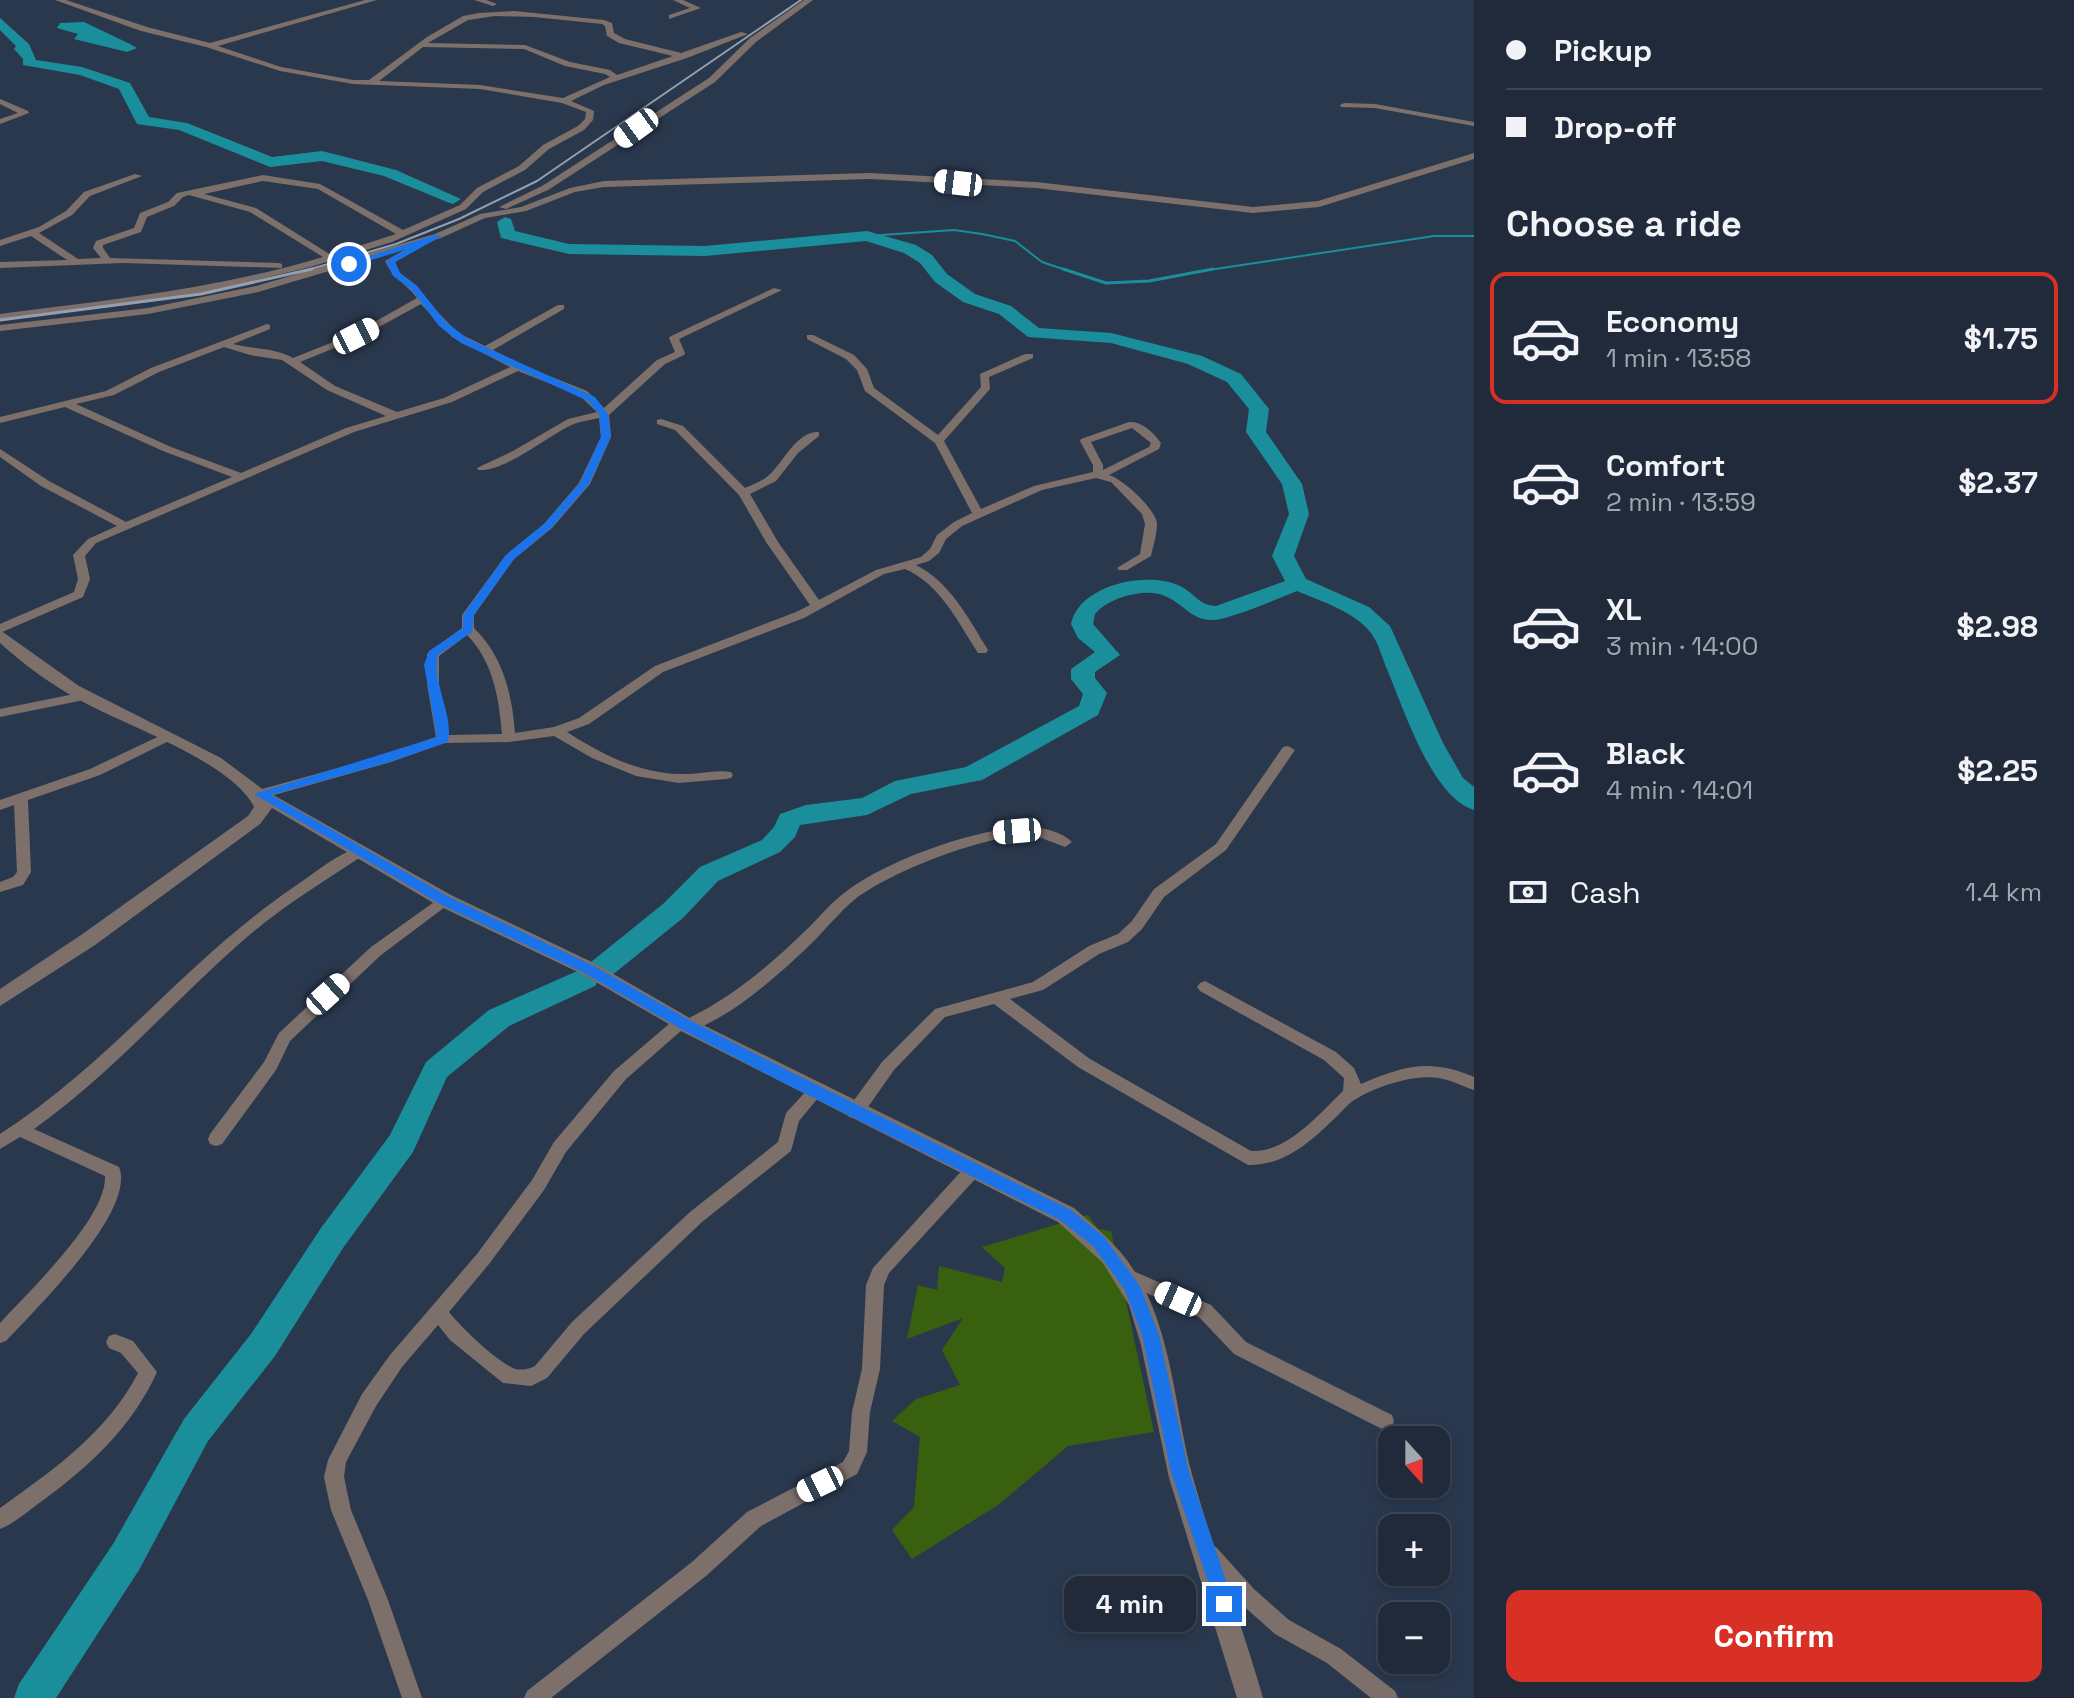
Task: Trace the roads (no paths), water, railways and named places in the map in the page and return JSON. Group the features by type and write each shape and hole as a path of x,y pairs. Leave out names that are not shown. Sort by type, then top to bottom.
{"street":[{"path":"0,317 156,298 228,285 307,265 403,234 463,207 480,190 522,168 546,147 581,128 589,120 590,110 564,101 468,85 328,79 280,69 59,0"},
{"path":"77,6 97,0"},
{"path":"209,45 373,0"},
{"path":"478,0 493,4"},
{"path":"672,17 697,8 677,0"},
{"path":"509,738 507,709 497,677 486,648 468,629 468,615 510,557 548,526 584,484 606,437 604,414 583,393 518,367 455,335 389,263 438,236 545,188 712,80 753,40 809,0"},
{"path":"372,82 468,18 534,15 604,22 609,25 610,34 622,41 684,56"},
{"path":"564,101 617,78 744,34"},
{"path":"424,45 525,47 568,64 607,72 617,78"},
{"path":"0,101 25,113 0,122"},
{"path":"1344,105 1375,106 1474,124"},
{"path":"483,216 538,205 573,190 604,184 855,175 1036,185 1230,210 1287,209 1385,185 1474,156"},
{"path":"0,243 33,233 69,213 87,194 138,176"},
{"path":"108,261 98,248 101,241 138,230 146,213 171,204 184,193 263,178 320,187 403,234"},
{"path":"199,192 224,204 253,210 325,259 383,254"},
{"path":"33,233 78,264"},
{"path":"0,234 10,239"},
{"path":"0,328 168,308 258,289 438,236"},
{"path":"0,265 108,261 307,265"},
{"path":"482,468 517,453 572,421 604,414 661,362 680,353 674,338 777,290"},
{"path":"292,362 356,336 422,299"},
{"path":"486,350 561,307"},
{"path":"0,420 110,393 155,370 267,327"},
{"path":"810,337 850,357 862,369 869,389 939,441 979,516"},
{"path":"224,344 250,352 277,355 331,388 394,415"},
{"path":"939,441 986,387 984,376 1029,356"},
{"path":"518,367 448,400 394,415 239,476 92,541 81,549 79,559 85,586 79,594 0,632 24,656 84,696 168,736 248,783 260,794 444,900 589,969 684,1024 815,1092 1066,1215 1098,1241 1124,1275 1150,1335 1173,1446 1233,1630 1250,1698"},
{"path":"66,404 167,449 239,476"},
{"path":"661,422 679,428 744,493 772,542 817,606"},
{"path":"260,794 386,759 443,739 509,738 556,731 584,721 659,669 760,632 880,572 931,555 948,530 1030,491 1098,475 1154,449 1155,439 1133,424 1088,438 1085,445 1098,465 1098,475"},
{"path":"744,493 772,479 794,451 815,434"},
{"path":"0,452 47,486 88,504 125,526"},
{"path":"1098,475 1119,483 1149,518 1150,536 1145,556 1123,568"},
{"path":"904,564 920,570 945,596 982,650"},
{"path":"443,739 430,665 433,654 468,629"},
{"path":"0,713 84,696"},
{"path":"556,731 616,766 646,777 697,779 726,775"},
{"path":"0,805 95,772 168,736"},
{"path":"855,1112 888,1066 932,1019 951,1008 1038,986 1094,950 1123,938 1137,925 1159,893 1221,847 1288,750"},
{"path":"0,999 88,940 254,820 263,808 260,794"},
{"path":"0,887 18,881 24,872 21,799"},
{"path":"412,1698 378,1600 341,1510 334,1477 337,1460 369,1400 396,1361 500,1236 538,1185 560,1147 599,1097 620,1075 684,1024 725,1006 801,944 854,893 881,878 1001,833 1030,831 1065,842"},
{"path":"0,1142 20,1130 136,1035 217,955 286,897 359,852"},
{"path":"216,1139 270,1066 284,1037 385,944 444,900"},
{"path":"996,997 1084,1063 1248,1158 1259,1161 1278,1156 1349,1095 1354,1088 1354,1080 1340,1063 1205,987"},
{"path":"1349,1095 1424,1070 1438,1069 1474,1084"},
{"path":"438,1312 456,1334 509,1377 521,1379 541,1372 578,1328 696,1217 785,1146 792,1118 815,1092"},
{"path":"0,1335 95,1227 115,1183 113,1172 20,1130"},
{"path":"534,1698 699,1569 754,1519 850,1468 858,1452 861,1412 871,1369 875,1285 882,1268 972,1171"},
{"path":"1124,1275 1205,1311 1240,1348 1385,1421"},
{"path":"0,1520 82,1461 136,1400 148,1372 127,1347 115,1342"},
{"path":"1207,1552 1247,1596 1282,1627 1334,1656 1388,1698"}],"waterway":[{"path":"0,22 24,47 21,49 30,58 28,62 82,71 125,86 142,121 182,126 270,162 322,156 390,173 453,199"},
{"path":"505,222 507,234 569,249 705,251 867,236 910,249 926,259 941,278 969,298 1005,310 1034,333 1111,338 1195,360 1234,378 1259,409 1256,432 1292,484 1299,514 1283,556 1297,583"},
{"path":"867,236 954,230 982,234 1015,241 1042,262 1063,269"},
{"path":"1204,271 1434,236 1474,236"},
{"path":"1063,269 1106,283 1149,281 1204,271"},
{"path":"1063,269 1069,271"},
{"path":"1204,271 1213,269"},
{"path":"601,969 673,911 709,874 771,846 786,831 789,820 806,814 867,806 904,787 973,774 1090,710 1095,693 1083,679 1083,669 1108,655 1103,646 1086,633 1082,624 1084,613 1101,598 1128,590 1164,588 1176,593 1197,610 1216,613 1297,583"},
{"path":"1297,583 1361,612 1382,631 1431,743 1453,783 1474,801"},
{"path":"33,1698 126,1557 196,1430 263,1345 332,1238 402,1143 436,1070 499,1018 585,979"}],"railway":[{"path":"307,270 396,244 459,219 537,181 801,0"},
{"path":"307,270 312,269"},
{"path":"0,320 201,294 307,270"}]}
